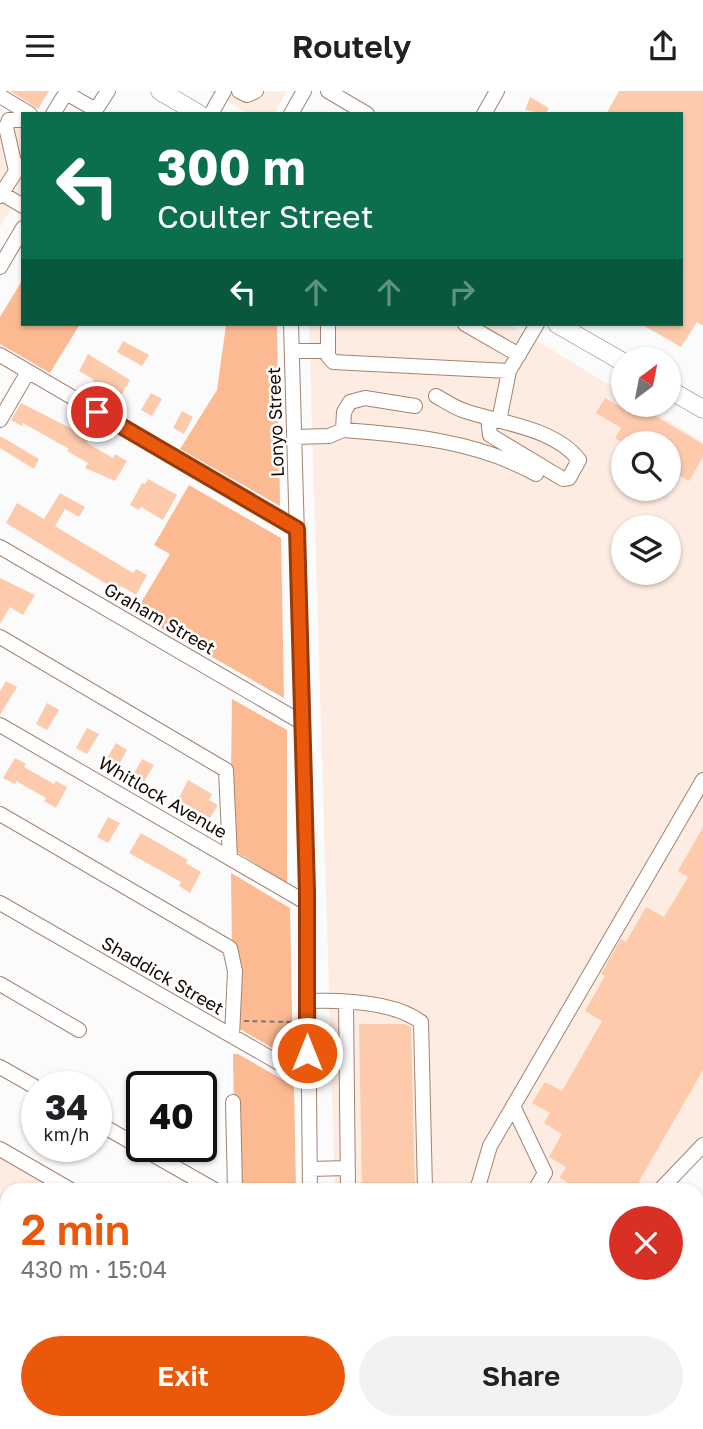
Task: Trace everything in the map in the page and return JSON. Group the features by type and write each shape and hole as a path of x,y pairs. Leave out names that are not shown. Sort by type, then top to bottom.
{"main road":[{"path":"160,91 196,112"},
{"path":"560,326 611,355"},
{"path":"681,396 703,409"}],"street":[{"path":"53,112 66,92 95,112 108,91"},
{"path":"212,112 224,91"},
{"path":"239,91 247,95 256,91"},
{"path":"292,112 304,91"},
{"path":"328,91 364,112"},
{"path":"485,112 497,91"},
{"path":"0,96 27,112"},
{"path":"21,120 9,120 6,127 19,166 1,195 21,205"},
{"path":"0,267 21,231"},
{"name":"Lonyo Street","path":"291,326 307,902 310,1183"},
{"path":"328,326 328,351 333,362 509,371"},
{"path":"468,326 519,355"},
{"path":"436,396 462,411 493,419 553,440 574,453 579,460 569,478 563,479 489,435 493,419 509,371 536,326"},
{"path":"292,351 328,351"},
{"path":"0,355 297,529"},
{"path":"0,420 28,372"},
{"path":"343,430 344,412 350,402 365,398 415,406"},
{"path":"294,432 329,436 343,430 443,440 517,463 536,474"},
{"name":"Graham Street","path":"0,547 301,722"},
{"path":"0,637 226,770 230,858"},
{"name":"Whitlock Avenue","path":"0,725 307,902"},
{"path":"479,1183 490,1146 703,780"},
{"path":"0,814 230,949 235,971 232,1036"},
{"name":"Shaddick Street","path":"0,903 307,1079"},
{"path":"0,984 79,1030"},
{"path":"308,1001 346,1002 406,1011 421,1022 425,1183"},
{"path":"346,1002 348,1183"},
{"path":"0,1067 21,1079"},
{"path":"233,1102 235,1183"},
{"path":"513,1106 545,1173 539,1183"},
{"path":"112,1131 203,1183"},
{"path":"667,1183 703,1145"},
{"path":"0,1149 59,1183"},
{"path":"310,1169 348,1168"}],"path":[{"path":"233,1021 292,1022"}],"shaded area":[{"path":"210,91 287,91 275,112 246,112"},
{"path":"10,107 21,114 21,191 0,227 0,124"},
{"path":"21,282 21,326 79,326 50,373 0,344 0,317"},
{"path":"226,326 277,326 280,506 180,449 217,390"},
{"path":"309,326 512,326 611,386 611,417 663,417 703,442 703,1154 672,1183 335,1183"},
{"path":"189,485 281,538 284,698 135,613 170,554 154,545"},
{"path":"232,699 287,730 287,883 230,848"},
{"path":"231,873 290,908 293,1060 233,1025"},
{"path":"233,1054 238,1054 294,1086 296,1183 235,1183"},
{"path":"0,1144 21,1156 21,1162 32,1162 69,1183 0,1183"}],"building":[{"path":"10,91 49,91 38,109"},
{"path":"619,91 703,91 703,326 697,322 681,347 644,326 683,326 683,112 607,112"},
{"path":"530,97 549,108 546,112 525,110"},
{"path":"123,341 149,355 142,366 117,352"},
{"path":"88,354 130,380 119,399 92,384 94,380 79,371"},
{"path":"151,393 162,399 152,416 141,410"},
{"path":"605,398 611,402 611,417 657,417 681,431 619,431 621,428 596,413"},
{"path":"21,403 90,438 87,443 113,458 115,454 127,461 115,481 85,468 88,463 67,451 69,449 23,423 22,426 11,420"},
{"path":"182,411 193,417 184,434 173,428"},
{"path":"681,431 703,444 703,457 689,481 681,476"},
{"path":"0,436 39,459 34,469 0,448"},
{"path":"148,479 177,495 163,520 141,507 139,510 130,505 142,483 145,484"},
{"path":"60,493 85,507 79,517 65,509 55,526 133,573 136,569 147,575 136,595 121,586 118,591 6,523 17,503 44,519"},
{"path":"0,578 35,595 23,615 10,607 0,624"},
{"path":"6,681 17,687 0,715 0,691"},
{"path":"47,703 59,710 47,730 36,724"},
{"path":"87,728 99,734 87,754 76,748"},
{"path":"116,743 127,750 116,770 104,763"},
{"path":"15,758 26,764 24,767 54,784 56,781 67,787 56,808 44,801 46,798 16,781 15,784 3,778"},
{"path":"142,759 154,765 142,785 131,779"},
{"path":"188,780 212,794 209,800 218,805 210,818 178,800"},
{"path":"108,817 120,823 108,843 97,837"},
{"path":"703,827 703,1070 638,1183 569,1183 560,1178 566,1167 549,1157 562,1134 544,1123 550,1113 532,1103 545,1082 562,1091 602,1021 585,1011 605,976 601,974 621,939 626,942 646,907 664,917 688,877 678,871"},
{"path":"141,833 188,860 186,863 201,872 190,893 179,886 181,882 129,853"},
{"path":"359,1024 405,1024 411,1027 415,1183 362,1183"}],"route":[{"path":"97,412 297,529 307,891 307,1053"}]}
